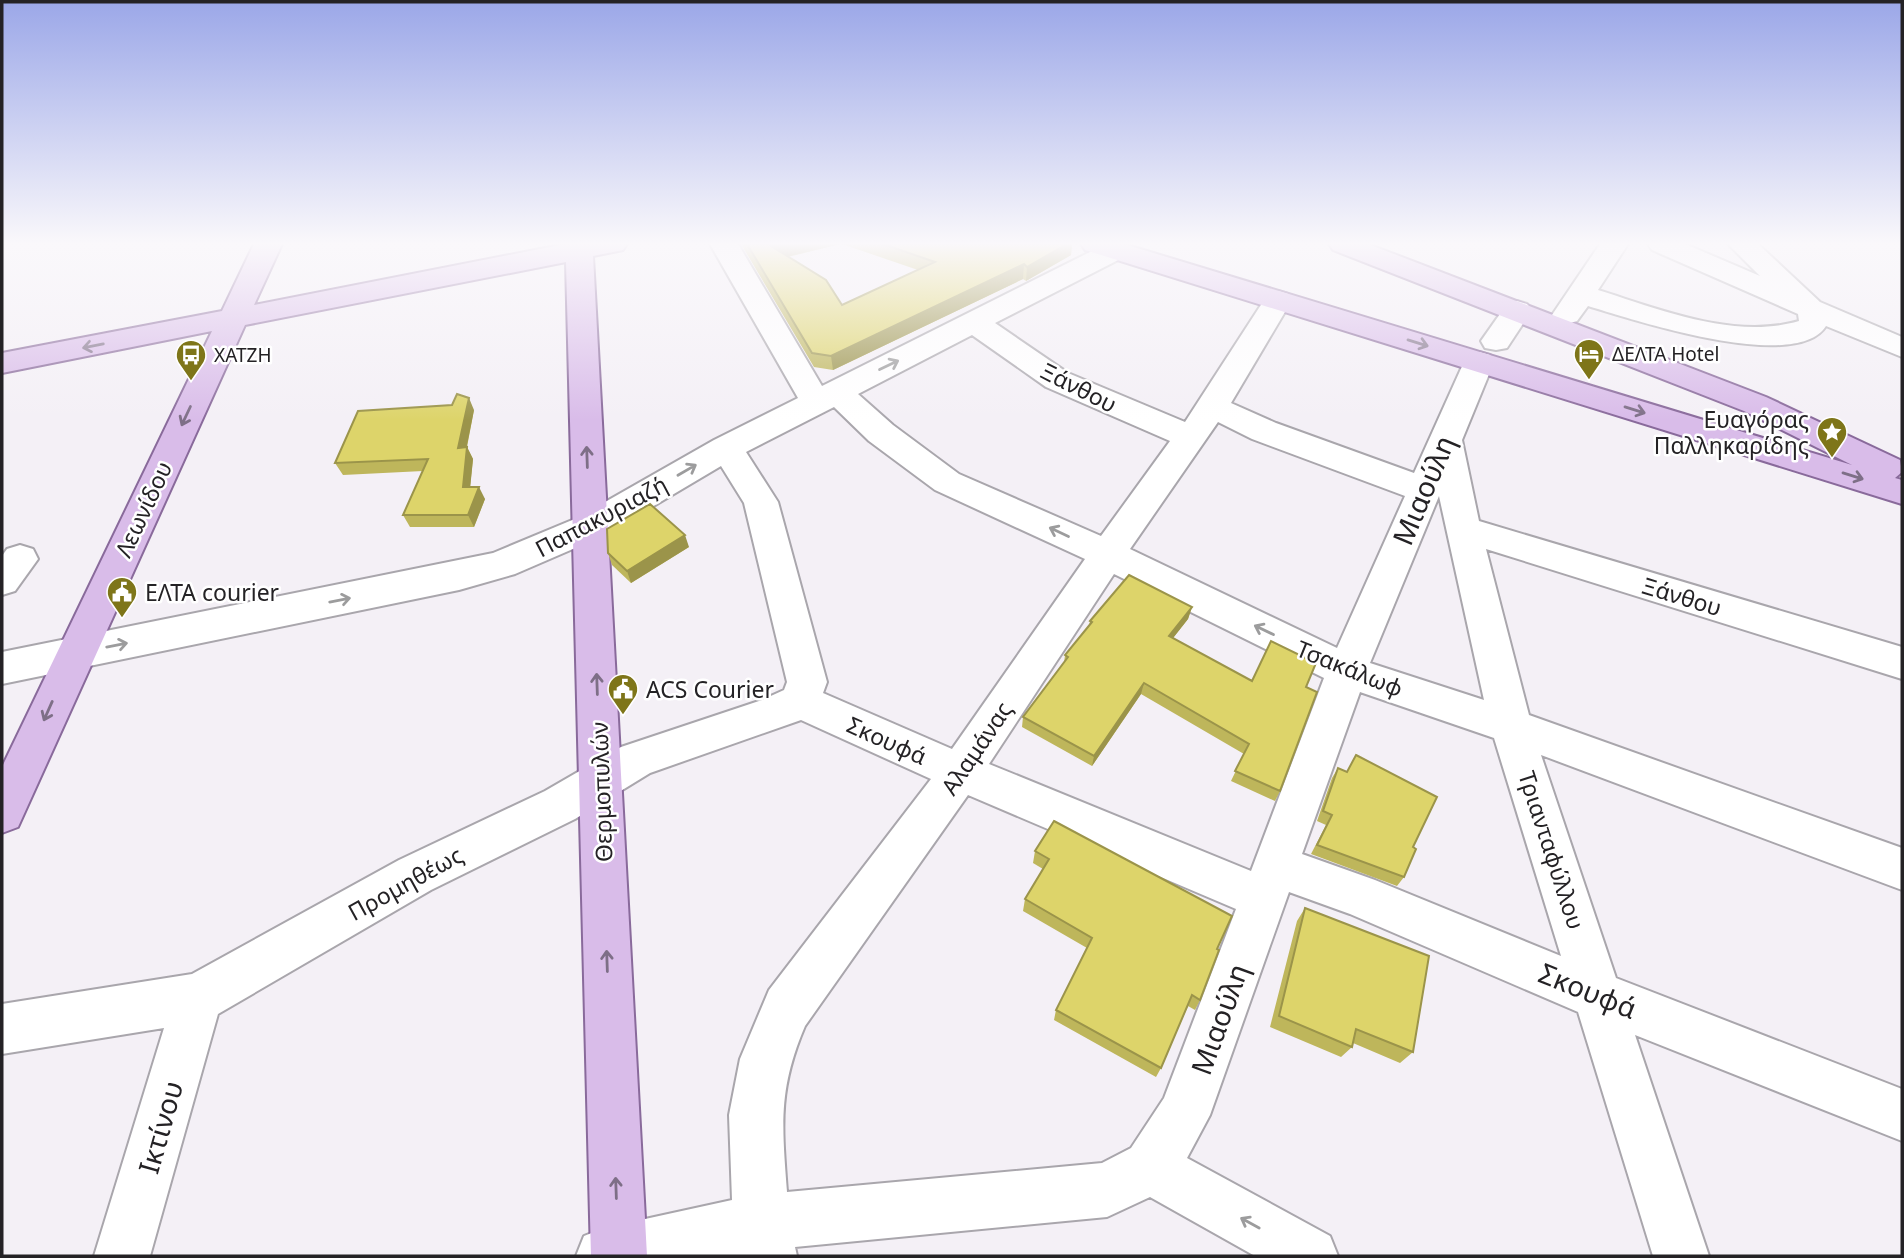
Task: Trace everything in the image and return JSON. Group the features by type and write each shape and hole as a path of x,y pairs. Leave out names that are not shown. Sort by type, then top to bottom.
{"main road":[{"name":"Λεωνίδου","path":"2,813 74,654 241,303"},
{"path":"2,363 313,303"},
{"name":"Θερμοπυλών","path":"591,303 590,527 614,1255"},
{"path":"1289,303 1488,352 1787,456 1902,492"},
{"path":"1498,303 1798,423 1902,475"},
{"path":"1787,456 1799,450 1803,442 1803,431 1798,423"}],"street":[{"name":"Τσακάλωφ","path":"763,303 825,396 947,482 1107,554 1347,671 1511,726 1902,869"},
{"name":"Παπακυριαζή","path":"2,668 459,576 525,556 590,527 726,448 975,323 1010,303"},
{"name":"Αλαμάνας","path":"765,1239 755,1115 765,1059 787,1008 960,772 1107,554 1202,422 1276,303"},
{"path":"1560,326 1575,303"},
{"path":"1609,303 1682,325 1737,333 1801,331 1813,324 1811,309 1804,303"},
{"path":"1797,303 1902,348"},
{"name":"Μιαούλη","path":"614,1255 765,1239 1107,1191 1150,1167 1184,1115 1347,671 1422,489 1488,352 1517,310"},
{"name":"Ξάνθου","path":"975,323 1057,380 1202,422 1264,431 1422,489"},
{"name":"Τριανταφύλλου","path":"1445,438 1463,529 1511,726 1681,1256"},
{"path":"726,448 761,502 807,682 800,701"},
{"name":"Ξάνθου","path":"1463,529 1902,663"},
{"name":"Σκουφά","path":"800,701 960,772 1269,881 1359,895 1599,996 1902,1115"},
{"name":"Προμηθέως","path":"2,1029 198,998 415,875 560,805 636,760 775,713 800,701"},
{"name":"Ικτίνου","path":"122,1256 198,998"},
{"path":"1150,1167 1310,1256"}],"building":[{"path":"782,303 841,303 842,305 847,303 943,303 831,356 812,353"},
{"path":"457,394 469,398 458,448 467,447 463,487 479,487 468,515 403,515 428,459 335,463 358,411 452,405"},
{"path":"650,504 685,535 627,571 608,553 607,529"},
{"path":"1129,575 1192,607 1169,636 1252,681 1271,641 1316,663 1306,687 1317,692 1280,791 1235,771 1249,744 1144,683 1094,756 1023,717 1068,657 1065,655 1092,622 1090,621"},
{"path":"1356,755 1437,797 1413,847 1416,849 1404,877 1317,845 1332,815 1323,811 1338,768 1347,772"},
{"path":"1054,821 1232,916 1217,949 1219,950 1200,1000 1192,995 1161,1068 1056,1010 1092,938 1025,899 1049,859 1035,851"},
{"path":"1305,908 1429,956 1413,1052 1356,1029 1352,1047 1279,1016"}],"place":[{"name":"ΔΕΛΤΑ Hotel","path":"1589,381"},
{"name":"ΧΑΤΖΗ","path":"191,382"},
{"name":"Ευαγόρας Παλληκαρίδης","path":"1832,459"},
{"name":"ΕΛΤΑ courier","path":"122,619"},
{"name":"ACS Courier","path":"623,716"}]}
